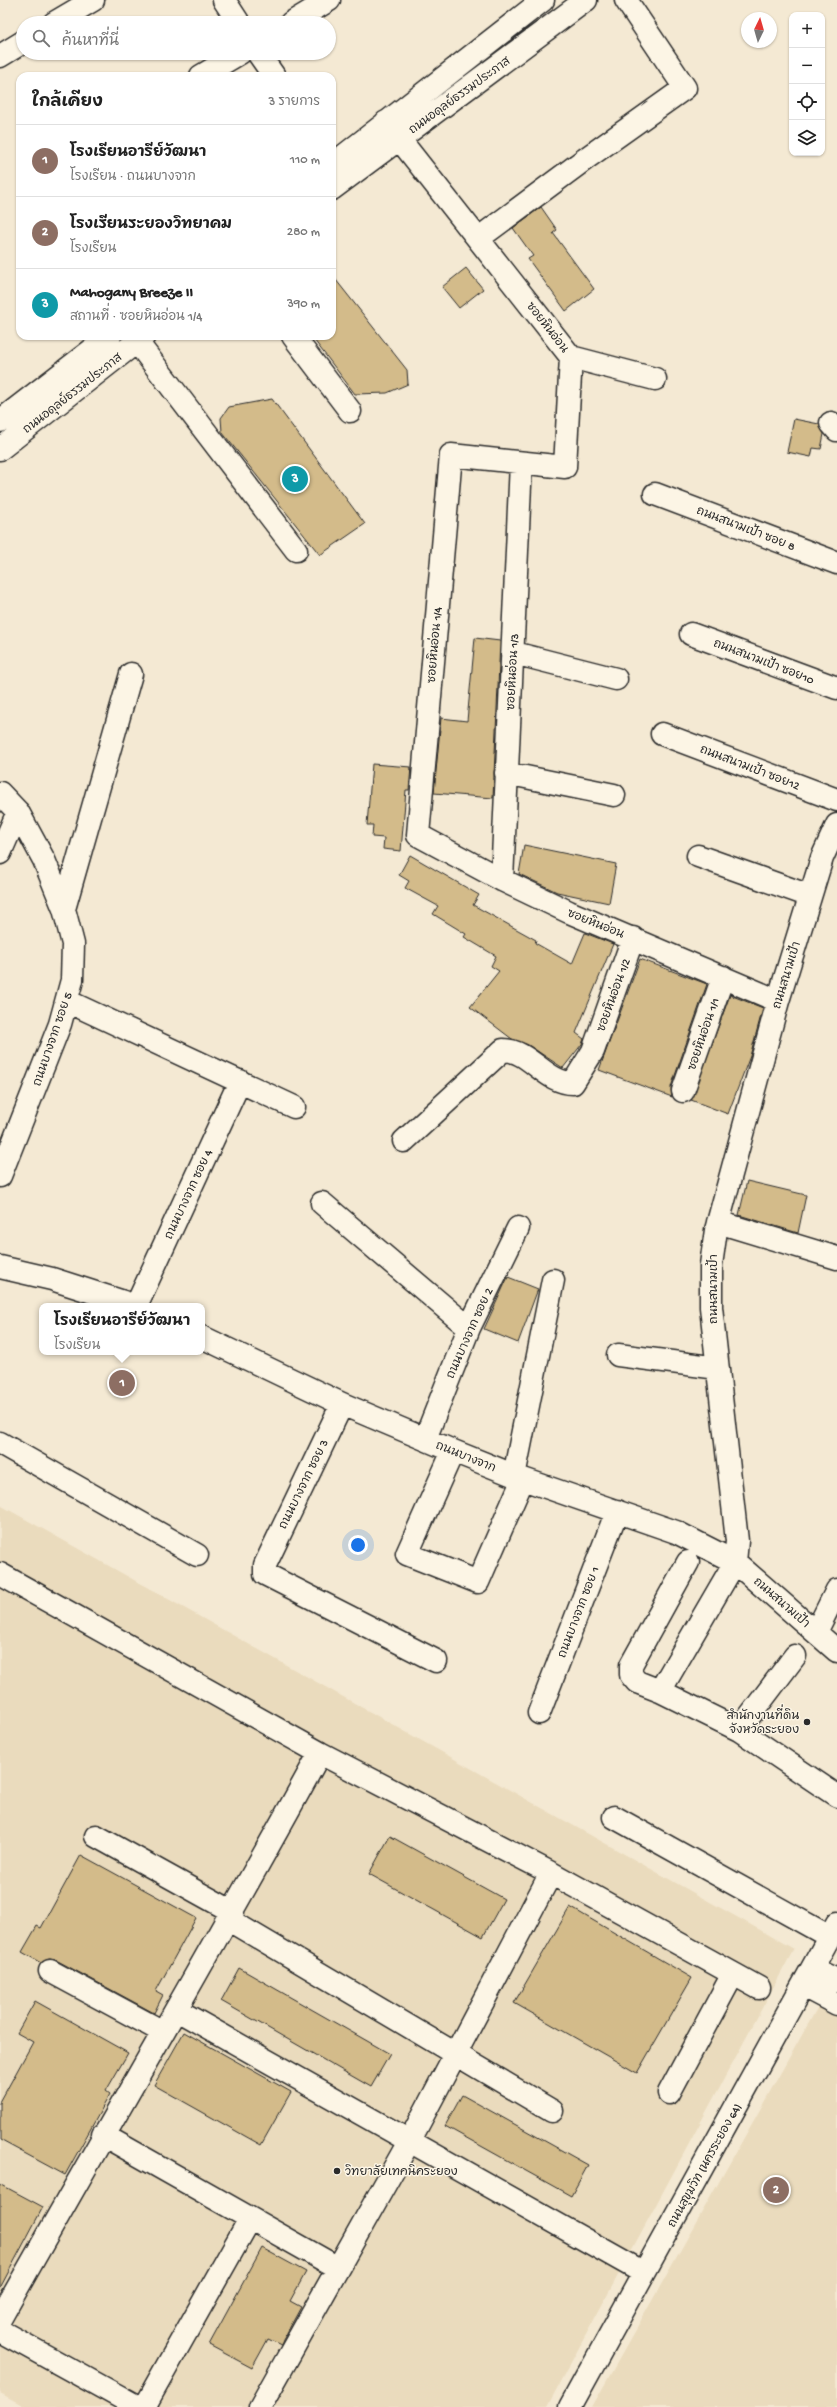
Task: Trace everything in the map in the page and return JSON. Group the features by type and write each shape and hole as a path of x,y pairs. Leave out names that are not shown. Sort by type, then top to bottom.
{"street":[{"path":"66,16 93,0"},
{"path":"224,0 234,16"},
{"path":"303,16 329,0"},
{"name":"ถนนอดุลย์ธรรมประภาส","path":"336,161 541,0"},
{"name":"ถนนอดุลย์ธรรมประภาส","path":"336,186 586,0"},
{"path":"478,238 588,157 686,88 626,0"},
{"path":"0,56 16,46"},
{"path":"208,72 228,60"},
{"path":"263,60 271,72"},
{"name":"ซอยหินอ่อน","path":"386,122 571,357 565,467 451,456"},
{"name":"ถนนอดุลย์ธรรมประภาส","path":"0,421 105,340"},
{"name":"ถนนอดุลย์ธรรมประภาส","path":"0,449 139,340"},
{"path":"141,340 296,550"},
{"path":"295,340 350,411"},
{"path":"571,357 655,379"},
{"name":"ซอยหินอ่อน 1/4","path":"418,835 451,456"},
{"name":"ซอยหินอ่อน 1/3","path":"502,880 506,773 514,653 521,463"},
{"name":"ถนนสนามเป้า ซอย 8","path":"655,494 837,563"},
{"name":"ถนนสนามเป้า ซอย10","path":"691,634 837,688"},
{"path":"514,653 616,678"},
{"path":"64,909 131,674"},
{"name":"ถนนสนามเป้า ซอย12","path":"662,734 837,800"},
{"path":"506,773 614,795"},
{"name":"ถนนบางจาก ซอย 5","path":"0,793 18,812 44,860 64,909 73,944 72,980 60,1024 0,1176"},
{"path":"0,853 18,812"},
{"name":"ถนนสนามเป้า","path":"836,831 810,896 778,1001 718,1222 711,1265 711,1307 737,1541 735,1562 837,1651"},
{"name":"ซอยหินอ่อน","path":"418,835 502,880 569,912 778,1001"},
{"path":"698,856 810,896"},
{"name":"ซอยหินอ่อน 1/2","path":"404,1141 503,1050 513,1050 561,1083 573,1083 593,1051 633,938"},
{"name":"ซอยหินอ่อน 1/1","path":"683,1091 723,977"},
{"path":"67,1001 294,1107"},
{"name":"ถนนบางจาก ซอย 4","path":"137,1303 240,1081"},
{"path":"322,1203 469,1328"},
{"path":"718,1222 837,1258"},
{"name":"ถนนบางจาก ซอย 2","path":"425,1439 469,1328 518,1228"},
{"path":"0,1267 52,1279 127,1303"},
{"path":"453,1451 407,1554 478,1582 519,1477 553,1280"},
{"name":"ถนนบางจาก","path":"205,1338 342,1404 453,1451 519,1477 676,1532 735,1562"},
{"path":"618,1355 718,1368"},
{"name":"ถนนบางจาก ซอย 3","path":"342,1404 265,1565 265,1574 436,1661"},
{"path":"0,1443 197,1555"},
{"name":"ถนนบางจาก ซอย 1","path":"539,1713 616,1511"},
{"path":"688,1562 630,1665 631,1675 637,1682 660,1690 739,1730 837,1796"},
{"path":"660,1690 735,1562"},
{"path":"0,1574 320,1753 552,1873 759,1988"},
{"path":"816,1632 837,1590"},
{"path":"739,1730 795,1656"},
{"path":"0,2319 103,2135 231,1916 320,1753"},
{"path":"614,1817 833,1930"},
{"path":"96,1836 231,1916 552,2112"},
{"path":"260,2407 410,2140 552,1873"},
{"name":"ถนนสุขุมวิท (นครระยอง 64)","path":"570,2407 833,1930"},
{"path":"50,1971 164,2032"},
{"path":"669,2093 733,1974"},
{"path":"808,1977 837,1980"},
{"path":"808,1977 837,2004"},
{"path":"177,2010 644,2273"},
{"path":"103,2135 338,2268"},
{"path":"144,2407 250,2219"},
{"path":"0,2330 138,2407"}],"shaded area":[{"name":"วิทยาลัยเทคนิคระยอง","path":"0,1505 794,1949 547,2407 26,2407 0,2393"},
{"path":"837,1973 837,2407 592,2407"}],"building":[{"path":"541,207 557,230 553,233 594,289 566,311 528,259 533,256 513,228"},
{"path":"466,268 483,289 459,308 442,287"},
{"path":"336,280 407,370 408,384 387,393 355,394 314,340 336,340"},
{"path":"272,399 365,524 320,555 222,432 221,418 229,407"},
{"path":"794,419 819,424 824,434 821,449 813,448 811,457 787,452"},
{"path":"475,638 500,641 493,798 434,793 441,718 467,721"},
{"path":"372,764 411,767 409,790 406,790 401,851 383,849 384,838 372,837 373,825 367,825"},
{"path":"524,845 616,864 609,903 557,892 519,874"},
{"path":"410,855 479,895 473,905 536,940 535,943 572,964 585,933 613,944 576,1033 584,1039 582,1044 563,1068 528,1045 512,1039 470,1007 499,971 491,966 496,956 464,937 466,934 433,914 438,906 405,888 409,881 399,875"},
{"path":"640,959 707,984 671,1087 672,1097 599,1070"},
{"path":"730,995 763,1008 750,1056 728,1114 691,1100"},
{"path":"747,1181 806,1195 798,1233 739,1215"},
{"path":"508,1277 538,1289 518,1343 484,1329"},
{"path":"390,1836 504,1899 483,1937 369,1874"},
{"path":"81,1855 196,1918 156,1991 163,1995 154,2013 56,1960 49,1959 41,1963 22,1952 37,1926 41,1928"},
{"path":"570,1907 692,1978 637,2073 514,2003"},
{"path":"239,1968 390,2054 371,2087 221,2001"},
{"path":"35,2001 128,2053 106,2091 110,2094 65,2175 0,2140 0,2102 33,2042 17,2033"},
{"path":"184,2032 291,2092 261,2145 154,2085"},
{"path":"462,2095 588,2165 571,2196 445,2126"},
{"path":"0,2184 43,2207 0,2288"},
{"path":"262,2248 306,2272 290,2301 301,2307 281,2345 268,2339 252,2368 209,2345"}],"place":[{"name":"Mahogany Breeze II","path":"295,479"},
{"name":"โรงเรียนอารีย์วัฒนา","path":"122,1383"},
{"name":"สำนักงานที่ดิน จังหวัดระยอง","path":"807,1722"},
{"name":"วิทยาลัยเทคนิคระยอง","path":"337,2171"},
{"name":"โรงเรียนระยองวิทยาคม","path":"776,2190"}]}
